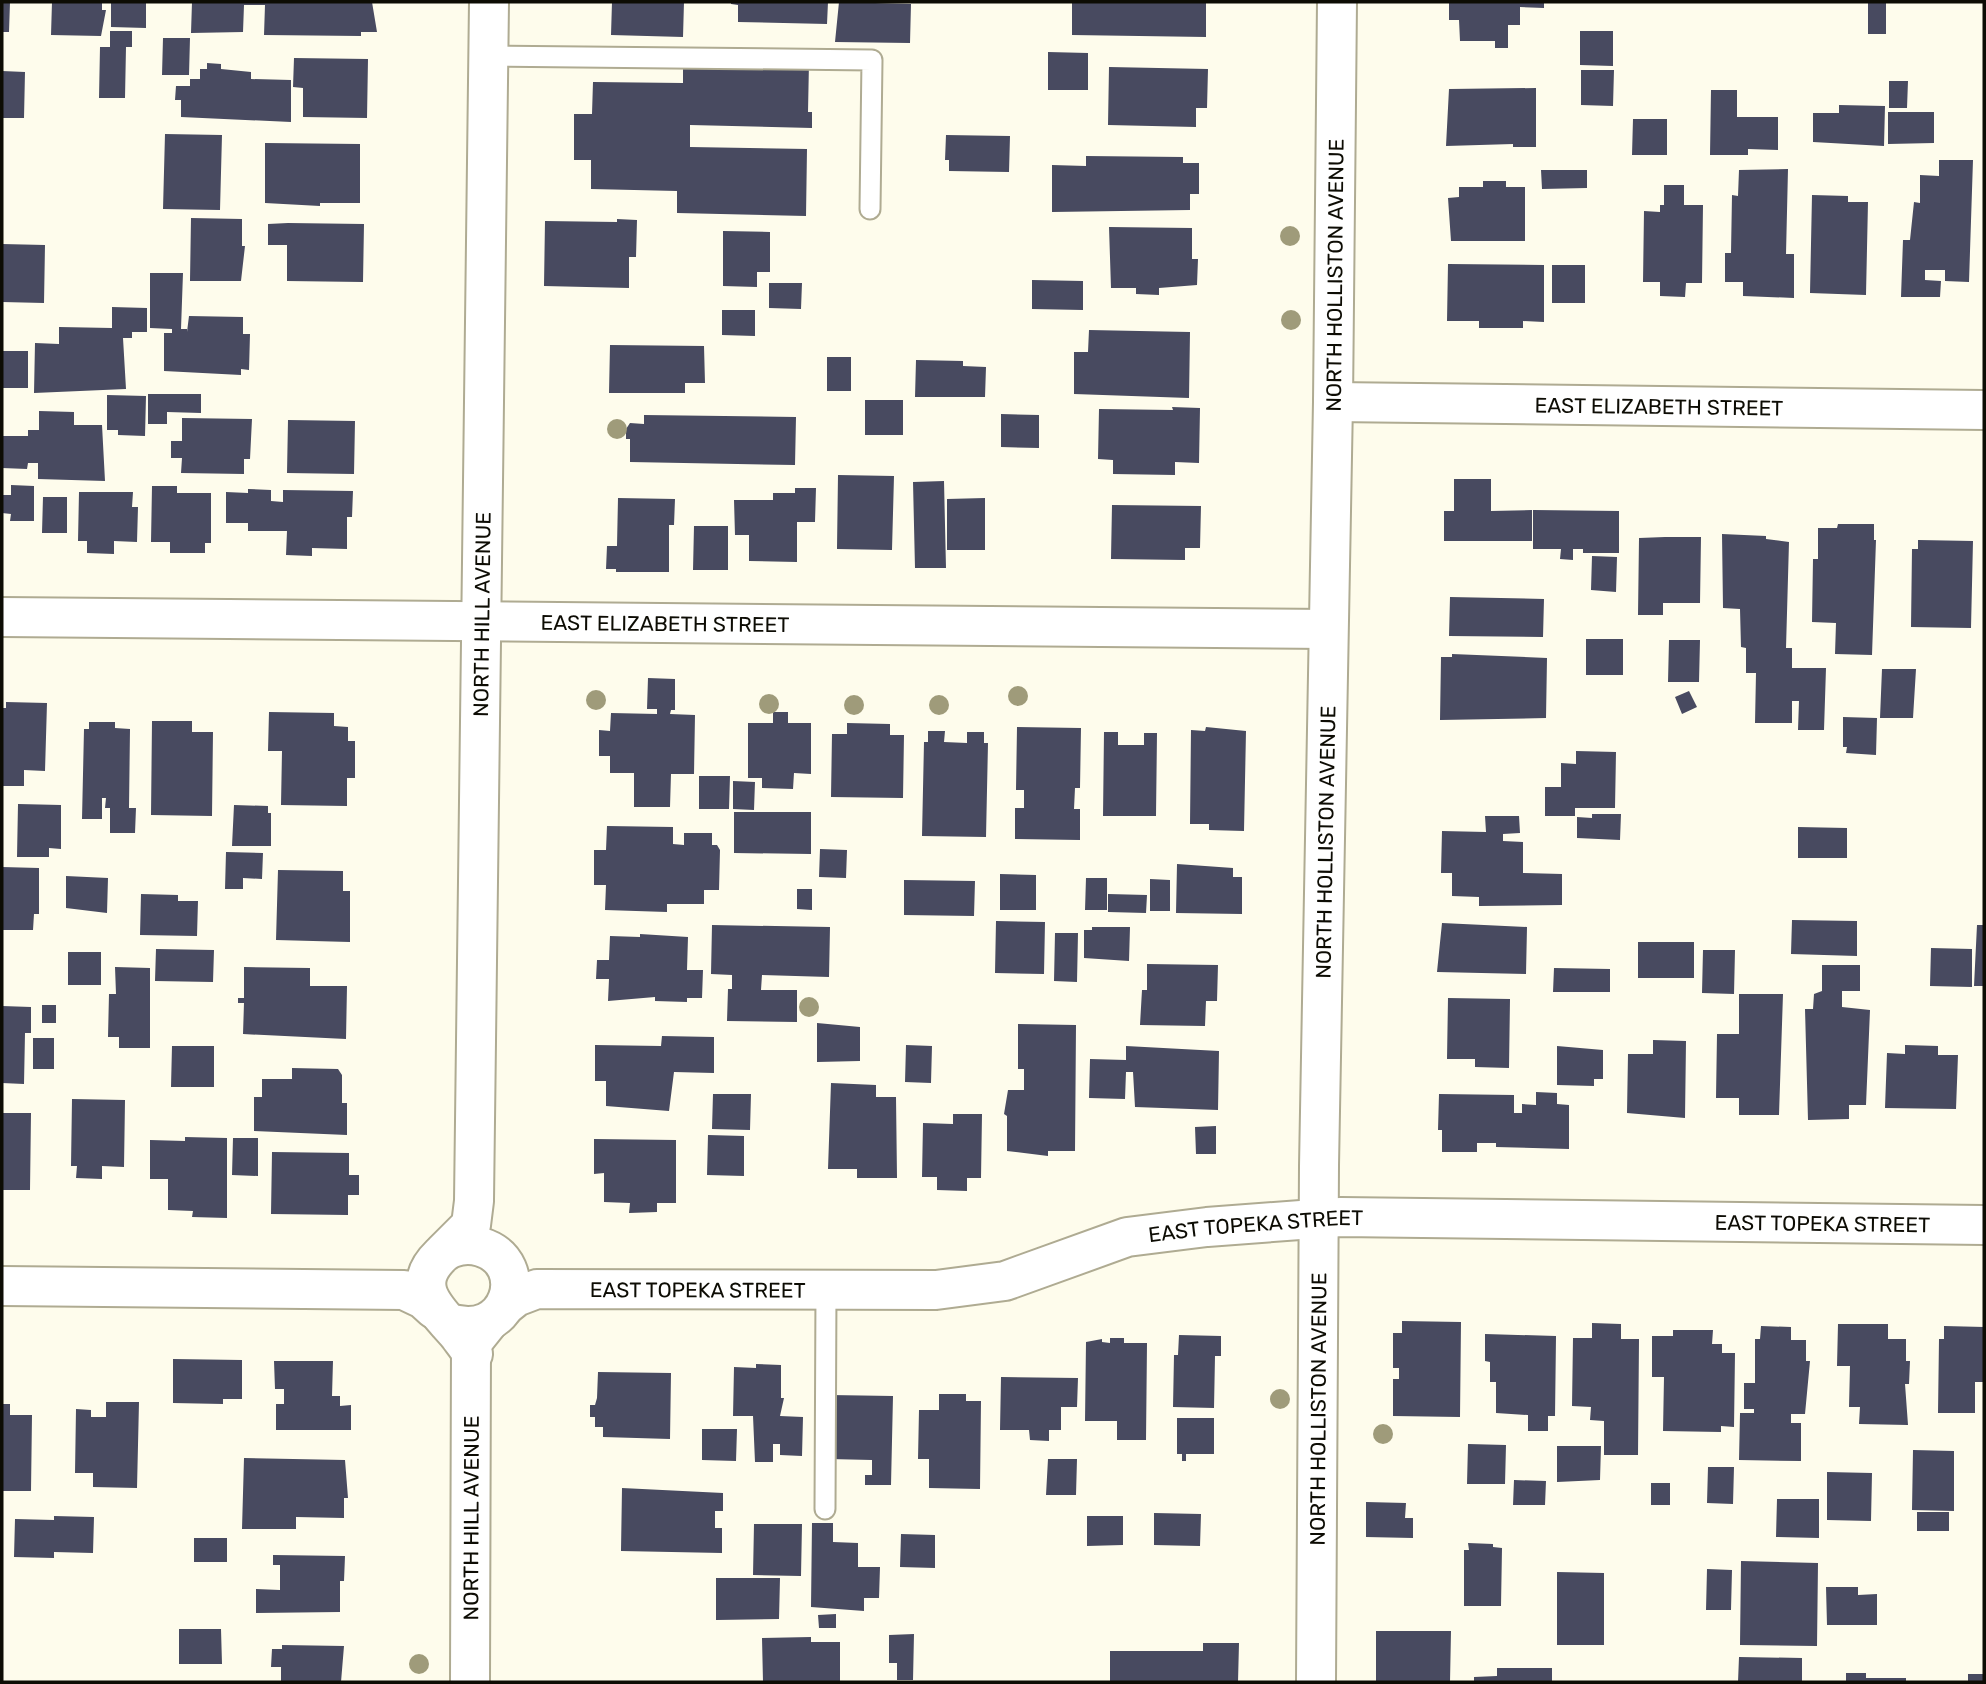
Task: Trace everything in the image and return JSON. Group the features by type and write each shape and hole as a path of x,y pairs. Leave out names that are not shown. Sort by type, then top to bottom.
{"street":[{"name":"NORTH HILL AVENUE","path":"471,1225 474,1201 489,2"},
{"name":"NORTH HOLLISTON AVENUE","path":"1317,1682 1320,1219 1337,2"},
{"name":"EAST ELIZABETH STREET","path":"1333,402 1984,410"},
{"name":"EAST ELIZABETH STREET","path":"2,617 1328,629"},
{"name":"EAST TOPEKA STREET","path":"500,1318 825,1290 950,1289 1005,1281 1127,1237 1207,1227 1320,1219 1984,1225"},
{"path":"431,1289 471,1225 500,1260"},
{"path":"431,1289 471,1245 500,1260"},
{"name":"NORTH HILL AVENUE","path":"470,1682 500,1318 510,1291 500,1260"},
{"path":"2,1286 431,1289 500,1318"}],"lane":[{"path":"488,56 872,60 870,209"},
{"path":"825,1290 825,1509"}],"building":[{"path":"2,2 10,2 9,32 2,32"},
{"path":"52,2 102,2 102,10 106,10 101,36 51,35"},
{"path":"111,2 146,2 146,28 111,27"},
{"path":"192,2 372,2 377,32 361,32 361,36 264,35 265,5 244,5 243,32 191,33"},
{"path":"612,2 684,2 683,37 611,35"},
{"path":"731,2 828,2 827,24 738,22 738,5"},
{"path":"839,2 911,4 910,43 835,42"},
{"path":"1072,2 1206,2 1206,37 1072,35"},
{"path":"1452,2 1544,2 1544,8 1520,7 1520,25 1508,25 1508,48 1495,48 1495,41 1460,41 1459,20 1449,20 1449,3"},
{"path":"1868,2 1886,2 1886,34 1868,34"},
{"path":"110,31 132,31 132,47 126,47 125,98 99,98 100,47 110,47"},
{"path":"1580,31 1613,31 1613,66 1580,65"},
{"path":"163,38 190,38 189,75 162,75"},
{"path":"1048,52 1088,53 1088,90 1048,90"},
{"path":"294,58 368,59 367,118 303,117 303,88 293,87"},
{"path":"683,59 809,62 808,112 812,112 812,128 690,125 690,147 807,149 806,216 677,213 677,191 591,189 591,160 574,160 574,114 592,114 593,82 683,83"},
{"path":"207,63 221,64 221,69 251,72 251,79 291,80 291,122 181,117 181,100 175,100 176,86 190,86 190,79 200,79 200,69 207,69"},
{"path":"1109,67 1208,69 1207,108 1196,108 1196,127 1108,125"},
{"path":"1581,70 1614,70 1613,106 1581,105"},
{"path":"2,71 25,72 24,118 2,118"},
{"path":"1889,81 1908,81 1907,108 1889,108"},
{"path":"1536,88 1536,147 1513,147 1513,144 1446,146 1449,89"},
{"path":"1711,90 1737,90 1737,117 1778,117 1778,150 1748,149 1748,155 1710,155"},
{"path":"1839,105 1885,106 1884,146 1813,142 1813,113 1839,113"},
{"path":"1888,112 1934,112 1934,143 1888,144"},
{"path":"1633,119 1667,119 1667,155 1632,155"},
{"path":"165,134 222,135 220,210 163,209"},
{"path":"946,135 1010,136 1009,172 949,171 949,160 945,160"},
{"path":"265,143 360,144 360,203 320,203 320,206 265,203"},
{"path":"1086,156 1183,157 1183,163 1199,163 1199,194 1190,194 1190,210 1052,212 1052,165 1086,166"},
{"path":"1939,160 1973,160 1969,282 1945,281 1945,270 1925,270 1925,280 1941,281 1940,297 1901,297 1903,240 1910,240 1914,202 1920,203 1920,175 1939,176"},
{"path":"1788,169 1786,254 1794,254 1794,298 1743,296 1743,282 1725,282 1725,253 1731,253 1732,195 1738,196 1739,170"},
{"path":"1541,170 1587,170 1587,188 1542,189"},
{"path":"1483,181 1506,181 1506,187 1525,187 1525,241 1451,241 1448,198 1459,197 1459,187 1483,187"},
{"path":"1664,185 1684,185 1684,205 1703,205 1702,283 1686,283 1685,297 1660,296 1660,282 1643,282 1644,211 1660,212 1660,205 1664,205"},
{"path":"1812,195 1848,196 1848,202 1868,202 1866,295 1810,293"},
{"path":"191,218 242,219 242,246 245,246 241,281 190,281"},
{"path":"617,219 637,220 636,257 629,257 629,288 544,286 545,221 617,222"},
{"path":"268,224 364,224 363,282 287,281 287,245 268,245"},
{"path":"1109,227 1192,228 1192,259 1198,259 1197,285 1159,288 1159,295 1136,294 1136,288 1111,288"},
{"path":"723,231 770,232 770,272 757,272 757,287 723,286"},
{"path":"2,244 45,245 44,303 2,302"},
{"path":"1448,264 1544,265 1544,322 1523,321 1523,328 1479,328 1479,321 1447,321"},
{"path":"1552,265 1585,265 1585,303 1552,303"},
{"path":"150,273 183,273 181,329 187,329 187,332 189,316 243,317 243,334 250,334 249,370 241,369 241,375 164,371 164,333 172,333 172,329 150,328"},
{"path":"1032,280 1083,281 1083,310 1032,309"},
{"path":"769,283 802,283 801,309 769,308"},
{"path":"112,307 147,308 147,332 132,332 132,338 123,338 126,389 34,393 35,343 59,344 59,327 112,328"},
{"path":"722,310 755,310 755,336 722,335"},
{"path":"1089,330 1190,332 1189,398 1074,394 1074,352 1088,352"},
{"path":"610,345 704,346 705,383 685,383 685,393 609,393"},
{"path":"2,351 28,351 28,388 2,388"},
{"path":"827,357 851,357 851,391 827,391"},
{"path":"916,360 963,361 963,366 986,367 985,397 915,397"},
{"path":"148,394 201,394 201,413 167,412 167,424 148,424"},
{"path":"107,395 146,396 145,436 118,435 118,430 107,430"},
{"path":"865,400 903,400 903,435 865,435"},
{"path":"1172,407 1200,408 1199,463 1175,462 1175,475 1113,474 1113,460 1098,459 1099,409 1173,410"},
{"path":"39,411 74,412 74,425 102,425 105,481 38,479 38,463 28,463 27,469 2,468 2,436 28,436 28,430 39,430"},
{"path":"1001,414 1039,415 1039,448 1001,447"},
{"path":"644,415 796,417 795,465 630,462 630,439 626,439 626,429 630,423 644,424"},
{"path":"182,418 252,419 250,459 244,459 244,474 181,473 182,458 171,458 171,441 182,441"},
{"path":"288,420 355,421 354,474 287,473"},
{"path":"838,475 894,476 892,550 837,549"},
{"path":"1454,479 1491,479 1491,511 1532,510 1532,541 1444,541 1444,511 1454,511"},
{"path":"944,481 946,568 915,568 913,482"},
{"path":"11,485 34,486 34,521 10,521 11,514 2,513 2,495 11,495"},
{"path":"152,486 177,486 177,493 211,493 211,543 205,543 205,553 170,553 170,542 151,542"},
{"path":"795,488 816,488 815,522 797,522 797,562 749,561 749,535 735,535 734,500 773,500 773,493 795,493"},
{"path":"248,489 271,490 271,501 283,502 283,490 353,491 352,517 347,517 347,549 312,548 312,556 286,555 287,531 248,531 248,523 226,523 226,492 248,493"},
{"path":"79,492 133,492 132,507 138,507 137,542 114,541 114,554 87,553 87,541 78,541"},
{"path":"43,497 67,497 67,533 42,533"},
{"path":"618,498 675,499 674,525 669,525 669,572 616,572 616,569 606,569 607,546 617,546"},
{"path":"985,498 985,550 947,550 947,499"},
{"path":"1112,505 1201,506 1200,548 1185,548 1185,560 1111,559"},
{"path":"1533,510 1619,511 1619,553 1583,553 1583,549 1573,549 1573,560 1560,559 1561,549 1533,549"},
{"path":"1838,524 1874,524 1876,540 1872,655 1835,654 1836,623 1812,622 1813,559 1818,559 1818,528 1837,528"},
{"path":"694,526 728,526 728,570 693,570"},
{"path":"1722,534 1766,536 1766,539 1789,542 1786,648 1792,648 1792,668 1826,668 1824,730 1798,730 1799,701 1792,701 1792,723 1755,723 1756,673 1746,673 1746,648 1741,647 1740,609 1723,608"},
{"path":"1701,537 1700,603 1663,603 1663,615 1638,615 1639,538"},
{"path":"1918,540 1973,541 1971,628 1911,627 1912,549 1918,549"},
{"path":"1592,556 1617,557 1616,592 1591,590"},
{"path":"1450,597 1544,599 1543,637 1449,636"},
{"path":"1586,639 1623,639 1623,675 1586,675"},
{"path":"1669,640 1700,640 1699,682 1668,682"},
{"path":"1452,654 1547,658 1546,718 1440,720 1441,657 1452,657"},
{"path":"1882,669 1916,669 1913,718 1880,718"},
{"path":"648,678 675,679 675,710 671,710 670,714 695,715 694,774 671,774 670,807 634,807 634,773 610,773 610,756 599,756 599,730 610,731 611,713 657,714 657,709 647,709"},
{"path":"1689,691 1697,707 1682,714 1675,697"},
{"path":"6,702 47,703 45,771 24,770 24,786 2,786 2,708 6,708"},
{"path":"269,712 334,713 334,726 348,727 348,741 355,741 355,778 347,778 347,806 281,805 282,751 268,751"},
{"path":"773,712 788,712 788,723 811,723 811,774 794,773 793,789 762,788 762,778 748,778 748,723 773,723"},
{"path":"1843,717 1877,718 1876,755 1846,753 1847,747 1843,747"},
{"path":"152,721 192,721 192,732 213,732 212,816 151,815"},
{"path":"89,722 115,722 115,728 130,729 129,808 136,808 135,833 110,833 110,808 105,808 106,798 102,798 102,819 82,819 84,729 89,729"},
{"path":"847,723 890,724 890,735 904,735 903,798 831,797 832,734 847,734"},
{"path":"1017,727 1081,728 1080,788 1075,788 1074,809 1080,809 1080,840 1015,839 1015,808 1024,808 1024,790 1016,790"},
{"path":"1206,727 1246,731 1244,831 1209,830 1209,824 1190,824 1191,730 1205,731"},
{"path":"928,731 945,731 944,742 967,743 967,732 984,732 984,743 988,743 986,837 922,836 924,742 928,742"},
{"path":"1104,732 1118,732 1118,745 1144,745 1144,733 1157,733 1156,816 1103,816"},
{"path":"1576,751 1616,752 1615,808 1575,808 1575,816 1545,816 1545,787 1561,787 1561,763 1576,764"},
{"path":"699,776 730,776 729,809 699,809"},
{"path":"733,781 755,782 754,810 733,809"},
{"path":"18,804 61,805 61,849 49,848 49,857 17,857"},
{"path":"234,805 268,806 268,813 271,813 271,846 232,846"},
{"path":"734,812 811,812 811,854 734,853"},
{"path":"1592,814 1621,814 1620,840 1577,838 1577,817 1592,818"},
{"path":"1485,816 1519,816 1520,833 1503,834 1503,841 1523,842 1523,873 1562,874 1562,905 1479,906 1479,897 1452,896 1452,873 1441,873 1442,831 1486,832"},
{"path":"607,826 673,827 673,844 684,845 684,833 712,833 712,845 717,845 720,850 719,890 704,890 704,904 667,904 667,912 605,910 606,885 594,885 594,850 606,850"},
{"path":"1798,827 1847,828 1847,858 1798,858"},
{"path":"820,849 847,850 846,878 819,877"},
{"path":"226,852 263,853 262,879 243,878 243,889 225,889"},
{"path":"1177,864 1233,868 1233,877 1242,877 1242,914 1176,913"},
{"path":"2,867 39,868 39,914 34,914 33,930 2,930"},
{"path":"278,870 343,871 343,891 350,891 350,942 276,940"},
{"path":"1000,874 1036,875 1036,910 1000,910"},
{"path":"66,876 108,878 107,913 66,908"},
{"path":"1086,878 1107,878 1107,910 1085,910"},
{"path":"1150,879 1170,880 1170,911 1150,911"},
{"path":"904,880 975,881 974,916 904,915"},
{"path":"797,889 812,889 812,910 797,909"},
{"path":"141,894 178,895 178,901 198,901 197,936 140,935"},
{"path":"1108,894 1147,895 1146,913 1108,912"},
{"path":"1792,920 1857,921 1857,956 1791,954"},
{"path":"996,921 1045,922 1044,974 995,973"},
{"path":"1442,923 1527,927 1526,974 1437,972"},
{"path":"712,925 830,927 829,977 762,975 761,990 797,990 797,1022 727,1021 728,989 732,989 732,975 711,974"},
{"path":"1977,925 1984,925 1984,986 1974,986"},
{"path":"1092,927 1130,927 1129,961 1084,958 1084,930 1092,930"},
{"path":"1055,933 1078,933 1077,982 1054,981"},
{"path":"640,934 688,937 687,970 703,970 702,998 687,998 687,1002 655,1001 655,997 608,1001 609,979 596,979 597,960 609,960 610,936 640,937"},
{"path":"1638,942 1694,942 1694,978 1638,978"},
{"path":"1931,948 1972,949 1972,987 1930,986"},
{"path":"156,949 214,950 213,982 155,981"},
{"path":"1703,950 1735,950 1734,994 1702,993"},
{"path":"68,952 101,952 101,985 68,985"},
{"path":"1147,964 1218,965 1217,1001 1206,1001 1205,1026 1140,1025 1142,990 1147,990"},
{"path":"1822,965 1860,965 1860,991 1842,991 1842,1007 1870,1010 1866,1105 1849,1105 1849,1119 1808,1120 1805,1009 1813,1009 1814,994 1822,991"},
{"path":"115,967 150,968 150,1048 119,1048 119,1037 108,1037 109,994 116,994"},
{"path":"244,967 310,968 310,986 347,986 346,1039 243,1034 244,1003 238,1003 238,998 244,998"},
{"path":"1554,968 1610,969 1610,992 1553,992"},
{"path":"1739,994 1783,994 1779,1115 1739,1115 1739,1098 1716,1098 1717,1034 1739,1034"},
{"path":"1448,998 1510,999 1509,1068 1475,1067 1475,1059 1447,1059"},
{"path":"42,1005 56,1005 56,1023 42,1023"},
{"path":"2,1006 31,1007 31,1033 25,1033 24,1084 2,1083"},
{"path":"817,1023 860,1027 860,1061 817,1062"},
{"path":"1018,1024 1076,1025 1075,1151 1048,1151 1048,1156 1007,1151 1007,1116 1004,1114 1008,1090 1024,1090 1024,1069 1018,1069"},
{"path":"662,1036 714,1037 714,1073 674,1072 669,1111 606,1106 606,1081 595,1081 595,1045 661,1046"},
{"path":"33,1038 54,1038 54,1069 33,1069"},
{"path":"1653,1040 1686,1041 1685,1118 1627,1113 1628,1054 1653,1054"},
{"path":"906,1045 932,1046 931,1083 905,1082"},
{"path":"1905,1045 1938,1046 1938,1055 1958,1055 1956,1109 1885,1108 1887,1053 1905,1054"},
{"path":"172,1046 214,1046 214,1087 171,1087"},
{"path":"1126,1046 1219,1051 1218,1110 1135,1107 1133,1072 1126,1072 1125,1099 1089,1098 1090,1059 1126,1060"},
{"path":"1557,1046 1603,1050 1603,1079 1594,1079 1594,1086 1557,1085"},
{"path":"292,1068 338,1069 342,1075 342,1103 347,1103 347,1135 254,1131 254,1097 262,1097 262,1079 292,1079"},
{"path":"831,1083 876,1085 876,1097 896,1097 897,1178 857,1178 857,1169 828,1169"},
{"path":"1536,1092 1557,1093 1557,1104 1569,1105 1569,1149 1496,1147 1496,1143 1477,1143 1477,1152 1442,1152 1442,1130 1438,1130 1439,1094 1514,1095 1514,1113 1522,1113 1522,1104 1536,1105"},
{"path":"713,1094 751,1094 750,1130 712,1129"},
{"path":"72,1099 125,1100 124,1167 102,1166 102,1179 76,1178 77,1166 71,1166"},
{"path":"2,1113 31,1113 30,1190 2,1190"},
{"path":"953,1114 982,1114 981,1178 967,1178 967,1191 937,1190 937,1177 922,1177 923,1123 953,1124"},
{"path":"1216,1126 1216,1154 1196,1154 1195,1127"},
{"path":"708,1135 744,1136 744,1176 707,1175"},
{"path":"185,1137 227,1138 227,1218 192,1217 193,1211 168,1210 168,1179 150,1179 150,1140 185,1141"},
{"path":"233,1138 258,1138 258,1176 232,1175"},
{"path":"594,1139 676,1140 676,1203 657,1203 657,1212 629,1213 630,1203 604,1202 604,1173 594,1174"},
{"path":"272,1152 349,1153 349,1175 359,1175 359,1195 348,1195 348,1215 271,1214"},
{"path":"1402,1321 1461,1322 1460,1417 1393,1416 1393,1379 1399,1379 1399,1368 1393,1368 1393,1333 1402,1333"},
{"path":"1592,1323 1621,1324 1621,1339 1639,1339 1638,1455 1604,1455 1604,1421 1590,1420 1591,1407 1572,1406 1573,1338 1592,1338"},
{"path":"1838,1324 1888,1324 1888,1339 1906,1339 1906,1361 1910,1361 1909,1384 1905,1384 1908,1425 1859,1424 1860,1407 1849,1407 1850,1366 1837,1366"},
{"path":"1761,1326 1791,1327 1791,1340 1806,1340 1806,1361 1810,1361 1805,1414 1791,1414 1791,1423 1801,1423 1801,1461 1739,1460 1740,1413 1754,1413 1754,1409 1744,1409 1744,1383 1755,1383 1755,1339 1760,1339"},
{"path":"1944,1326 1984,1327 1984,1382 1975,1382 1975,1413 1938,1413 1939,1339 1944,1339"},
{"path":"1673,1330 1713,1330 1712,1344 1722,1344 1722,1353 1735,1353 1734,1427 1721,1426 1721,1432 1663,1431 1664,1377 1652,1377 1652,1336 1673,1336"},
{"path":"1485,1334 1556,1336 1555,1416 1548,1416 1548,1431 1528,1431 1528,1415 1496,1413 1496,1382 1490,1382 1490,1362 1485,1361"},
{"path":"1179,1335 1221,1336 1221,1356 1215,1356 1214,1408 1173,1407 1174,1355 1178,1355"},
{"path":"1110,1338 1124,1338 1124,1343 1147,1343 1146,1440 1117,1440 1117,1421 1085,1421 1086,1342 1102,1339 1102,1342 1110,1343"},
{"path":"173,1359 242,1360 242,1399 223,1399 223,1404 173,1403"},
{"path":"274,1361 333,1361 332,1396 340,1396 340,1406 351,1405 351,1430 276,1430 276,1404 284,1404 284,1389 275,1389"},
{"path":"756,1364 781,1365 781,1398 784,1398 780,1416 803,1417 802,1456 780,1455 780,1444 773,1444 773,1462 755,1462 753,1416 733,1416 734,1367 756,1368"},
{"path":"598,1372 671,1373 670,1439 603,1437 603,1427 595,1427 595,1417 590,1417 590,1405 595,1405 597,1398"},
{"path":"1001,1377 1078,1378 1077,1407 1061,1407 1061,1430 1049,1430 1049,1441 1030,1440 1029,1430 1000,1430"},
{"path":"939,1394 966,1394 966,1401 981,1401 980,1489 929,1488 929,1459 918,1459 919,1410 939,1410"},
{"path":"830,1395 893,1396 891,1485 865,1485 865,1475 872,1475 872,1460 829,1459"},
{"path":"106,1402 139,1402 137,1488 93,1487 93,1473 75,1473 76,1409 91,1410 91,1417 106,1417"},
{"path":"2,1404 10,1404 10,1415 32,1415 31,1491 2,1491"},
{"path":"1177,1418 1214,1418 1214,1454 1186,1454 1186,1461 1182,1461 1182,1454 1177,1454"},
{"path":"702,1429 737,1429 736,1461 702,1460"},
{"path":"1468,1444 1506,1445 1505,1484 1467,1484"},
{"path":"1557,1446 1601,1446 1600,1480 1557,1482"},
{"path":"1913,1450 1954,1451 1954,1511 1912,1510"},
{"path":"244,1458 345,1460 348,1498 344,1498 344,1518 296,1517 296,1529 242,1529"},
{"path":"1048,1459 1077,1459 1076,1495 1046,1495"},
{"path":"1708,1467 1734,1467 1733,1504 1707,1503"},
{"path":"1827,1472 1872,1473 1871,1521 1827,1520"},
{"path":"1514,1480 1546,1481 1545,1505 1513,1505"},
{"path":"1651,1483 1670,1483 1670,1505 1651,1505"},
{"path":"622,1488 723,1493 723,1511 715,1511 715,1528 722,1528 722,1553 621,1551"},
{"path":"1777,1499 1819,1499 1819,1538 1776,1537"},
{"path":"1366,1502 1406,1503 1405,1518 1413,1518 1413,1538 1366,1537"},
{"path":"1917,1512 1949,1512 1949,1531 1917,1531"},
{"path":"1154,1513 1201,1514 1200,1546 1154,1545"},
{"path":"54,1516 94,1517 93,1553 54,1552 54,1558 14,1557 15,1519 54,1520"},
{"path":"1087,1516 1123,1516 1123,1545 1087,1546"},
{"path":"812,1523 833,1523 833,1542 858,1543 858,1567 880,1567 879,1598 864,1598 864,1611 811,1607"},
{"path":"754,1524 802,1524 801,1576 753,1575"},
{"path":"901,1534 935,1535 935,1568 900,1567"},
{"path":"194,1538 227,1538 227,1562 194,1562"},
{"path":"1468,1543 1493,1544 1493,1547 1502,1548 1501,1606 1464,1606 1464,1550 1469,1550"},
{"path":"273,1555 345,1556 344,1581 340,1581 340,1612 256,1613 256,1589 280,1590 280,1565 273,1565"},
{"path":"1741,1561 1818,1563 1817,1646 1740,1645"},
{"path":"1707,1569 1732,1570 1731,1610 1706,1610"},
{"path":"1557,1572 1604,1573 1604,1645 1557,1645"},
{"path":"716,1578 780,1578 779,1619 716,1620"},
{"path":"1826,1587 1858,1587 1858,1595 1877,1594 1877,1625 1827,1625"},
{"path":"836,1614 836,1628 819,1628 818,1615"},
{"path":"179,1629 221,1629 222,1664 179,1664"},
{"path":"1376,1631 1451,1631 1450,1682 1376,1682"},
{"path":"914,1634 913,1680 897,1680 897,1663 889,1663 889,1635"},
{"path":"811,1637 811,1642 840,1642 840,1682 763,1682 762,1638"},
{"path":"1203,1643 1239,1643 1238,1682 1110,1682 1110,1651 1203,1651"},
{"path":"282,1645 344,1646 341,1682 281,1682 281,1667 271,1667 272,1649 282,1649"},
{"path":"1739,1657 1802,1658 1802,1682 1738,1682"},
{"path":"1497,1668 1552,1668 1552,1682 1474,1682 1474,1677 1497,1676"},
{"path":"1846,1673 1866,1673 1866,1678 1906,1678 1906,1682 1846,1682"},
{"path":"1968,1674 1984,1674 1984,1682 1968,1682"}]}
